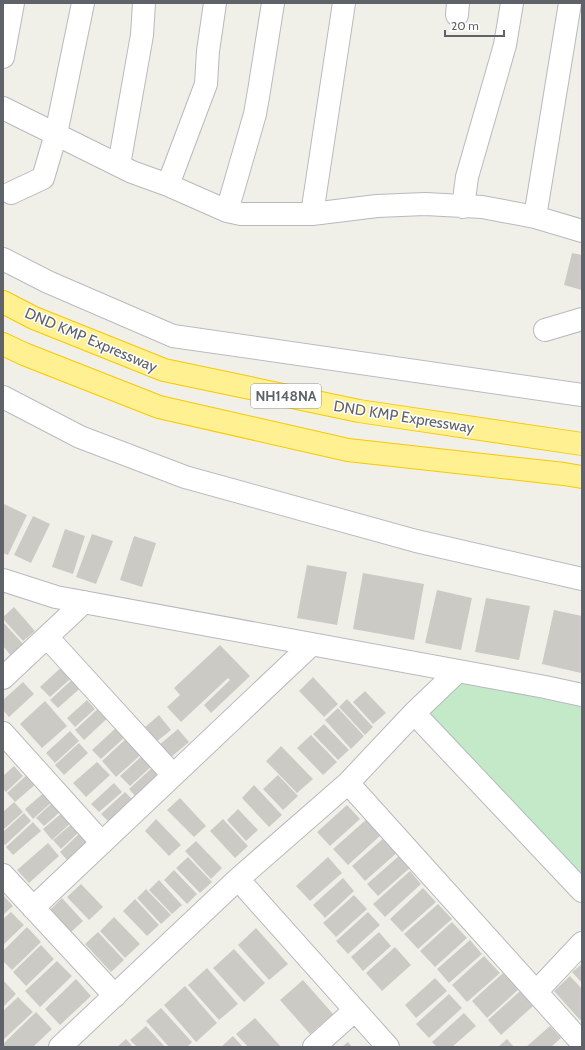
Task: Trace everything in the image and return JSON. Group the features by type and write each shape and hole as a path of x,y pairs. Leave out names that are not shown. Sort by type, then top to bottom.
{"highway":[{"name":"DND KMP Expressway","path":"3,302 34,318 164,370 359,411 582,444"},
{"name":"NH148NA","path":"3,344 24,354 167,409 348,450 582,477"}],"street":[{"path":"3,57 13,3"},
{"path":"11,193 43,178 56,134 83,3"},
{"path":"119,165 142,35 144,3"},
{"path":"168,186 206,84 208,51 215,3"},
{"path":"227,211 255,114 273,3"},
{"path":"312,214 344,3"},
{"path":"463,207 467,177 505,44 512,3"},
{"path":"535,217 570,3"},
{"path":"3,108 132,172 227,211 241,214 312,214 377,206 425,204 482,207 535,217 582,231"},
{"path":"3,259 48,282 173,336 582,395"},
{"path":"545,330 582,319"},
{"path":"3,397 80,437 185,477 416,541 582,579"},
{"path":"3,580 56,597 546,687 582,695"},
{"path":"3,678 84,602"},
{"path":"47,637 173,775"},
{"path":"33,908 312,644"},
{"path":"60,1047 238,878 348,783 414,713 458,671"},
{"path":"414,713 582,891"},
{"path":"3,733 102,843"},
{"path":"348,783 582,1043"},
{"path":"3,875 115,996"},
{"path":"238,878 388,1047"},
{"path":"536,992 582,943"},
{"path":"314,1047 355,1010"}],"green space":[{"path":"461,681 582,707 582,876 427,712"}],"building":[{"path":"572,253 582,255 582,290 564,285"},
{"path":"4,504 27,515 8,555 3,553"},
{"path":"33,516 50,524 31,563 14,555"},
{"path":"65,529 85,536 73,574 52,567"},
{"path":"92,534 113,541 96,584 76,577"},
{"path":"134,536 156,543 142,587 120,580"},
{"path":"307,565 347,572 337,625 297,618"},
{"path":"363,573 424,584 414,640 353,629"},
{"path":"437,590 472,598 461,650 425,643"},
{"path":"486,598 530,606 519,660 475,652"},
{"path":"14,607 35,631 23,641 3,619 3,617"},
{"path":"554,610 582,616 581,673 542,664"},
{"path":"3,622 25,646 12,657 3,646"},
{"path":"220,645 250,676 211,713 204,705 230,680 228,678 181,722 167,707 180,695 174,688"},
{"path":"67,662 77,673 50,697 40,687"},
{"path":"77,675 85,684 58,708 50,700"},
{"path":"313,677 338,704 324,717 299,691"},
{"path":"23,682 34,694 9,717 3,710 3,700"},
{"path":"365,691 386,713 373,724 353,702"},
{"path":"347,699 373,727 365,735 339,707"},
{"path":"87,700 95,709 75,727 67,718"},
{"path":"45,701 67,726 42,748 20,724"},
{"path":"103,704 112,714 84,740 75,730"},
{"path":"338,708 364,736 351,749 325,720"},
{"path":"159,715 171,730 155,743 143,729"},
{"path":"324,724 349,750 338,760 313,734"},
{"path":"118,726 126,736 101,759 92,750"},
{"path":"178,729 189,742 170,758 159,745"},
{"path":"70,731 79,741 55,763 46,753"},
{"path":"311,735 337,762 323,775 297,748"},
{"path":"129,736 144,752 116,777 102,761"},
{"path":"79,743 88,753 64,775 55,765"},
{"path":"281,746 313,779 297,793 266,761"},
{"path":"144,754 153,765 130,786 120,776"},
{"path":"97,762 110,775 86,797 73,783"},
{"path":"155,765 162,773 136,797 129,789"},
{"path":"14,766 23,776 6,792 3,789 3,776"},
{"path":"29,773 37,783 15,802 7,793"},
{"path":"278,775 298,796 283,810 263,789"},
{"path":"114,783 122,792 99,812 91,804"},
{"path":"254,785 282,815 269,827 242,798"},
{"path":"46,791 54,800 33,819 25,809"},
{"path":"125,792 135,802 111,824 101,814"},
{"path":"180,798 206,826 194,837 167,810"},
{"path":"14,802 23,812 3,830 3,812"},
{"path":"53,802 61,811 44,826 36,818"},
{"path":"347,805 360,819 330,846 317,832"},
{"path":"238,809 258,830 246,841 227,820"},
{"path":"63,812 72,822 52,840 43,829"},
{"path":"24,813 31,821 5,845 3,843 3,832"},
{"path":"156,819 181,845 169,856 145,831"},
{"path":"223,819 248,846 235,858 210,831"},
{"path":"367,819 381,835 348,865 333,849"},
{"path":"33,822 41,831 13,855 6,847"},
{"path":"74,822 81,830 61,849 53,840"},
{"path":"82,831 90,840 68,861 60,852"},
{"path":"385,837 399,851 365,881 352,866"},
{"path":"196,841 222,868 211,879 185,851"},
{"path":"48,843 59,856 29,883 17,870"},
{"path":"400,855 411,867 378,896 367,884"},
{"path":"188,857 212,882 200,893 176,868"},
{"path":"328,857 342,873 310,901 296,886"},
{"path":"174,870 197,894 187,904 164,880"},
{"path":"410,871 421,884 385,917 373,904"},
{"path":"343,878 354,891 325,918 313,905"},
{"path":"159,880 182,905 172,914 149,890"},
{"path":"81,884 103,907 89,920 67,897"},
{"path":"423,888 436,902 402,932 390,919"},
{"path":"146,889 171,915 161,924 137,898"},
{"path":"3,895 13,906 3,915"},
{"path":"354,895 367,909 336,937 323,923"},
{"path":"62,898 83,921 71,932 50,910"},
{"path":"135,899 159,925 147,936 123,911"},
{"path":"438,904 452,919 418,949 404,934"},
{"path":"11,912 24,925 3,945 3,919"},
{"path":"368,912 380,925 348,954 336,941"},
{"path":"114,917 140,944 125,958 100,931"},
{"path":"452,922 467,938 435,967 420,951"},
{"path":"27,927 41,942 12,970 3,961 3,951"},
{"path":"256,928 288,964 269,980 238,945"},
{"path":"98,932 124,960 111,972 85,944"},
{"path":"379,932 391,946 363,971 351,957"},
{"path":"470,940 482,954 449,983 437,969"},
{"path":"41,945 54,959 26,986 13,972"},
{"path":"395,947 411,965 382,991 366,973"},
{"path":"234,949 265,983 244,1002 213,968"},
{"path":"484,956 500,973 467,1002 452,985"},
{"path":"57,961 72,976 40,1007 25,991"},
{"path":"582,964 582,983 572,972"},
{"path":"207,968 238,1004 219,1020 188,985"},
{"path":"503,973 519,989 487,1018 472,1001"},
{"path":"570,976 582,989 582,1019 580,1020 554,991"},
{"path":"435,978 447,991 416,1018 405,1005"},
{"path":"76,979 91,996 60,1025 45,1009"},
{"path":"3,980 16,994 3,1007"},
{"path":"303,980 333,1014 310,1034 280,1000"},
{"path":"185,986 217,1023 196,1042 164,1005"},
{"path":"520,991 533,1006 501,1035 488,1020"},
{"path":"449,994 462,1008 429,1038 416,1024"},
{"path":"18,997 33,1012 3,1040 3,1011"},
{"path":"161,1008 192,1042 187,1047 169,1047 146,1021"},
{"path":"36,1012 52,1029 33,1047 3,1047 3,1044"},
{"path":"464,1013 476,1026 452,1047 437,1047 432,1042"},
{"path":"255,1018 281,1047 248,1047 236,1034"},
{"path":"146,1026 165,1047 137,1047 130,1040"},
{"path":"550,1026 561,1038 551,1047 526,1047"},
{"path":"233,1036 243,1047 221,1047"},
{"path":"126,1039 133,1047 117,1047"},
{"path":"507,1039 514,1047 498,1047"},
{"path":"348,1042 352,1047 342,1047"}]}
